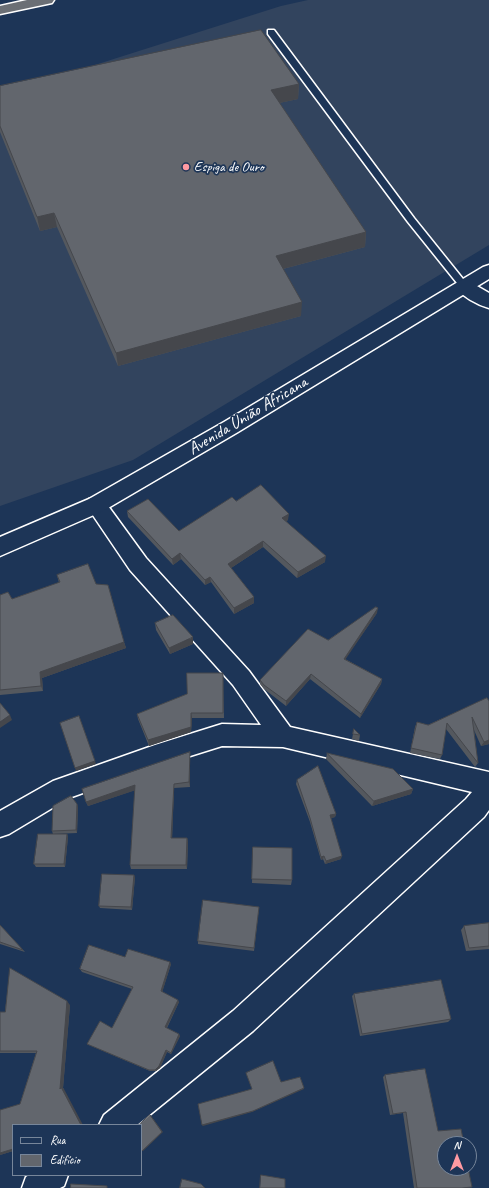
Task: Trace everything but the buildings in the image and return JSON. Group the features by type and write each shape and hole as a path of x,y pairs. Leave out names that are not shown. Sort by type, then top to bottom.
{"highway":[{"path":"0,10 48,0"}],"street":[{"name":"Avenida União Africana","path":"0,547 96,505 231,427 489,272"},
{"path":"464,286 489,302"},
{"path":"96,505 138,564 241,678 283,736"},
{"path":"0,825 62,789 155,756 222,735 283,736 489,784"},
{"path":"115,1124 242,1021 484,803"},
{"path":"37,1188 52,1176"}],"lane":[{"path":"271,32 411,220 464,286"}],"shaded area":[{"path":"308,0 489,0 489,245 133,460 0,506 0,95 281,6"}],"place":[{"name":"Espiga de Ouro","path":"186,167"}]}
